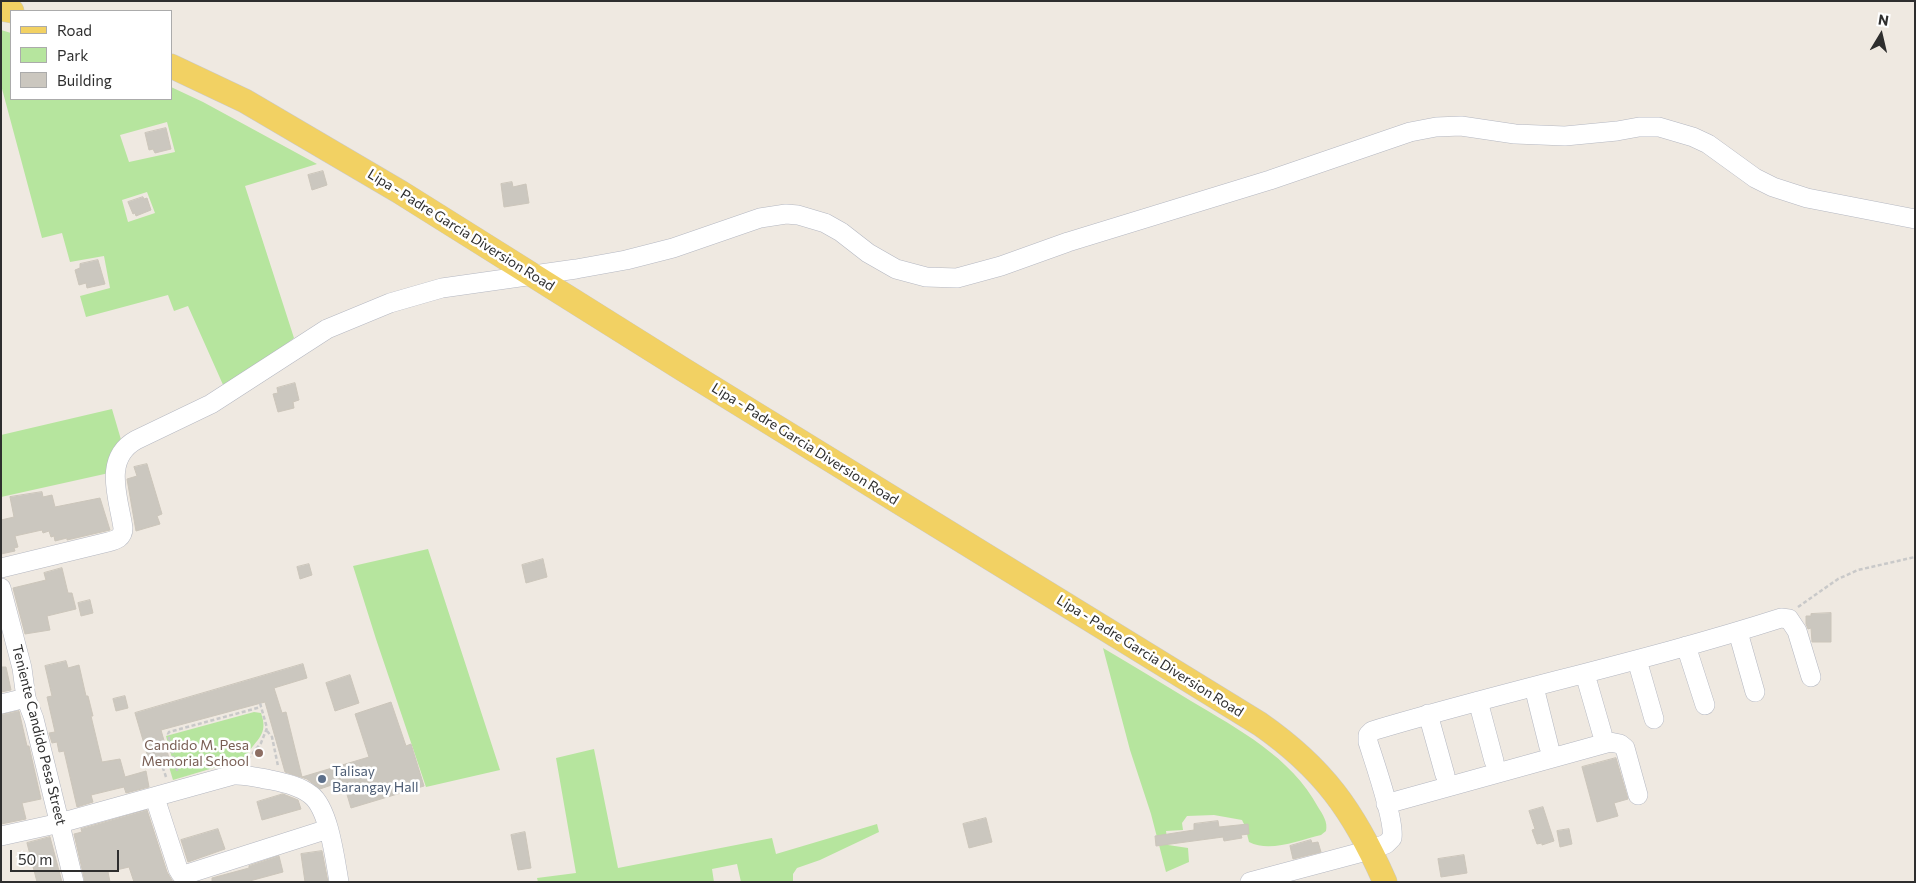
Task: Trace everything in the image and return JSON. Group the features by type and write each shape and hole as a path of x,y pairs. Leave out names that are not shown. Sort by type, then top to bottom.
{"main road":[{"name":"Lipa - Padre Garcia Diversion Road","path":"172,66 245,102 319,143 1260,724 1303,757 1322,776 1341,801 1370,850 1384,882"}],"street":[{"path":"1,568 108,542 121,536 123,526 115,474 118,460 126,447 136,440 211,404 327,329 390,303 442,288 536,276 635,257 673,248 760,218 786,214 798,215 825,223 841,232 868,253 896,269 926,276 957,278 1001,266 1068,242 1347,156 1410,132 1448,126 1515,134 1565,136 1599,134 1649,126 1693,137 1708,144 1755,178 1773,187 1808,198 1915,219"},
{"name":"Teniente Candido Pesa Street","path":"1,588 22,668 26,698 34,719 74,882"},
{"path":"1250,882 1370,850 1386,844 1392,838 1393,830 1368,742 1368,736 1372,730 1638,660 1786,617 1797,631 1811,677"},
{"path":"1738,632 1755,692"},
{"path":"1686,646 1705,705"},
{"path":"1638,660 1654,719"},
{"path":"1585,674 1602,733"},
{"path":"1534,687 1549,747"},
{"path":"1,704 26,698"},
{"path":"1478,701 1494,762"},
{"path":"1428,714 1445,775"},
{"path":"1386,804 1610,742 1620,744 1624,748 1638,795"},
{"path":"1,836 60,823 233,776 244,775 299,788 313,797 318,804 328,829 339,882"},
{"path":"164,796 178,869 181,874 328,829"}],"path":[{"path":"1786,617 1838,579 1858,570 1915,557"},
{"path":"244,775 248,759 261,743 267,731 260,703"},
{"path":"164,796 162,767 163,764 172,762 174,759 169,732 261,707"},
{"path":"267,731 272,737 276,755 279,772 277,782"}],"green space":[{"path":"1,30 10,33 10,100 172,100 172,87 203,102 317,164 245,186 294,338 271,356 224,387 188,306 174,311 168,295 86,317 80,296 110,288 104,256 70,262 62,233 42,238 1,85","holes":["167,122 175,152 129,162 120,135","147,192 155,213 128,222 122,200"]},
{"path":"112,409 122,443 109,473 1,497 1,435"},
{"path":"428,549 500,770 426,787 353,566"},
{"path":"1103,648 1227,722 1278,759 1307,789 1325,819 1326,831 1321,835 1294,842 1266,846 1249,842 1242,820 1214,815 1187,816 1182,823 1183,830 1166,831 1168,845 1188,848 1189,862 1166,872 1151,814 1130,750"},
{"path":"254,712 261,713 263,720 262,732 246,757 242,771 233,772 230,763 173,780 167,760 172,758 166,736"},
{"path":"594,749 618,868 772,838 776,854 877,824 879,832 820,860 797,868 793,874 793,882 741,882 737,864 712,869 714,882 538,882 537,878 576,873 556,758"}],"building":[{"path":"166,128 171,149 155,153 153,149 149,150 145,133"},
{"path":"323,171 327,185 312,190 308,175"},
{"path":"512,182 513,187 526,184 529,203 504,207 501,184"},
{"path":"143,197 144,199 147,198 151,210 136,216 135,213 133,214 128,202"},
{"path":"98,260 105,284 87,288 86,283 79,285 75,270 80,268 80,264"},
{"path":"295,383 299,400 293,402 294,408 278,412 273,394 278,393 277,388"},
{"path":"147,464 162,514 157,516 160,524 136,531 127,479 137,476 134,467"},
{"path":"42,492 43,497 52,495 55,507 100,498 110,530 55,541 54,536 51,537 49,531 43,533 42,530 15,536 18,547 14,548 15,551 1,554 1,520 14,517 10,497"},
{"path":"543,559 547,577 526,583 522,565"},
{"path":"309,564 312,575 300,579 297,567"},
{"path":"62,568 68,593 72,593 76,609 47,616 50,630 25,634 13,588 46,580 44,573"},
{"path":"90,600 93,613 81,616 78,603"},
{"path":"1831,613 1831,642 1812,642 1811,628 1808,629 1806,616"},
{"path":"66,661 68,668 79,665 93,716 91,716 102,762 120,759 125,777 146,771 149,787 126,793 124,787 91,795 93,802 77,807 64,751 59,752 57,742 52,743 49,733 55,732 47,697 52,696 45,666"},
{"path":"303,664 307,678 274,688 282,713 286,712 302,777 369,757 355,714 391,702 406,746 411,744 424,786 351,808 343,781 320,789 307,779 285,772 265,702 161,730 169,758 150,764 135,713"},
{"path":"1,667 6,667 11,690 1,692"},
{"path":"350,675 359,703 335,711 326,683"},
{"path":"125,696 128,708 116,711 113,699"},
{"path":"19,711 41,799 22,803 26,819 1,824 1,715"},
{"path":"1616,758 1628,799 1614,803 1618,816 1597,822 1582,767"},
{"path":"283,794 298,800 301,809 262,820 257,802"},
{"path":"1543,807 1554,841 1542,845 1542,843 1537,844 1532,830 1535,829 1529,811"},
{"path":"147,810 167,872 173,882 134,882 129,867 108,872 110,882 85,882 74,834 82,832 81,829"},
{"path":"986,818 992,842 969,848 963,824"},
{"path":"1218,821 1219,827 1248,824 1249,834 1241,835 1242,838 1224,841 1223,837 1156,846 1155,836 1194,830 1194,824"},
{"path":"218,829 225,849 188,862 181,840"},
{"path":"1569,829 1572,844 1560,847 1557,831"},
{"path":"525,832 531,868 518,870 511,835"},
{"path":"50,837 62,882 37,882 27,843"},
{"path":"1311,840 1312,843 1318,842 1321,852 1293,859 1290,846"},
{"path":"322,851 328,882 305,882 301,854"},
{"path":"1464,855 1467,873 1441,877 1438,859"},
{"path":"279,856 283,872 246,882 212,882 212,878 249,868 249,866"}],"place":[{"name":"Candido M. Pesa Memorial School","path":"259,753"},
{"name":"Talisay Barangay Hall","path":"322,779"}]}
